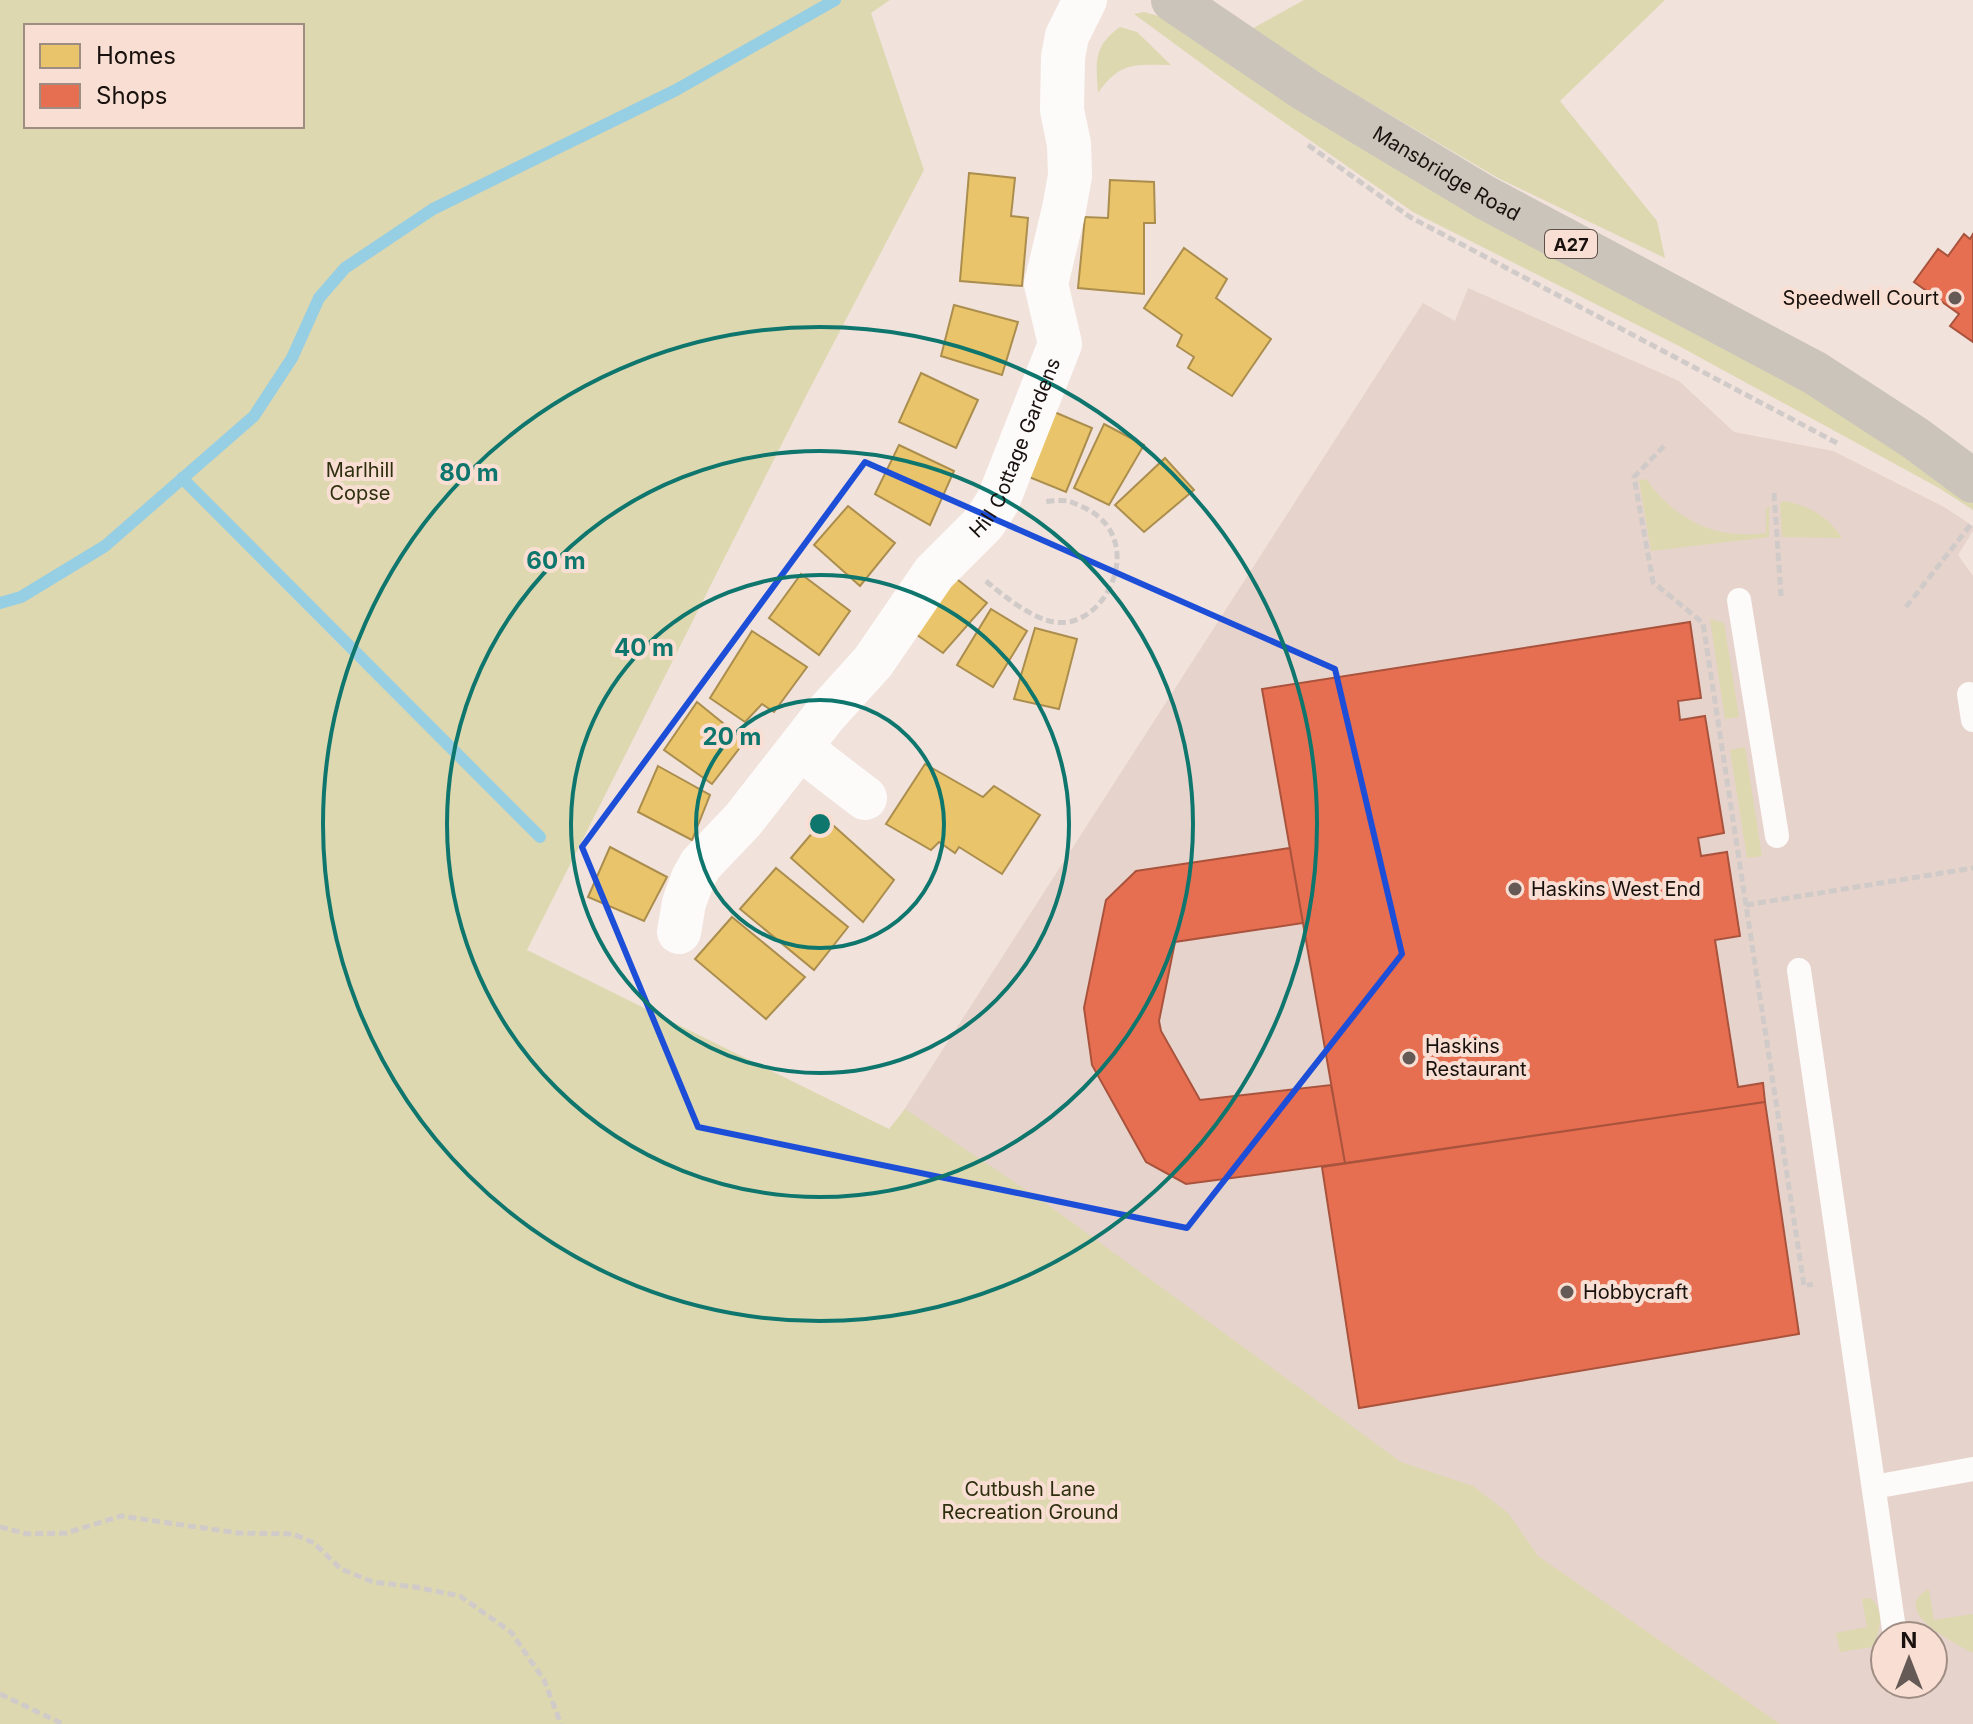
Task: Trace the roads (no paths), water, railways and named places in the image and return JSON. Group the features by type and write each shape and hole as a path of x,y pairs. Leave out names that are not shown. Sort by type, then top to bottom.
{"main road":[{"name":"Mansbridge Road","path":"1173,0 1306,90 1486,198 1815,373 1915,438 1973,481"}],"street":[{"name":"Hill Cottage Gardens","path":"679,932 684,903 701,864 756,804 825,715 873,662 934,573 984,523 998,501 1060,344 1046,284 1070,176 1069,144 1062,110 1063,57 1067,36 1085,0"},
{"path":"800,748 865,798"}],"lane":[{"path":"1739,600 1777,836"},
{"path":"1969,694 1973,720"},
{"path":"1799,970 1893,1620"},
{"path":"1874,1487 1973,1469"}],"waterway":[{"path":"0,603 21,597 105,546 254,416 292,358 319,298 345,268 433,209 676,90 835,0"},
{"path":"182,478 540,837"}],"place":[{"name":"Speedwell Court","path":"1955,298"},
{"name":"Haskins West End","path":"1515,889"},
{"name":"Haskins Restaurant","path":"1409,1058"},
{"name":"Hobbycraft","path":"1567,1292"}],"park label":[{"name":"Marlhill Copse","path":"360,482"},
{"name":"Cutbush Lane Recreation Ground","path":"1030,1500"}]}
